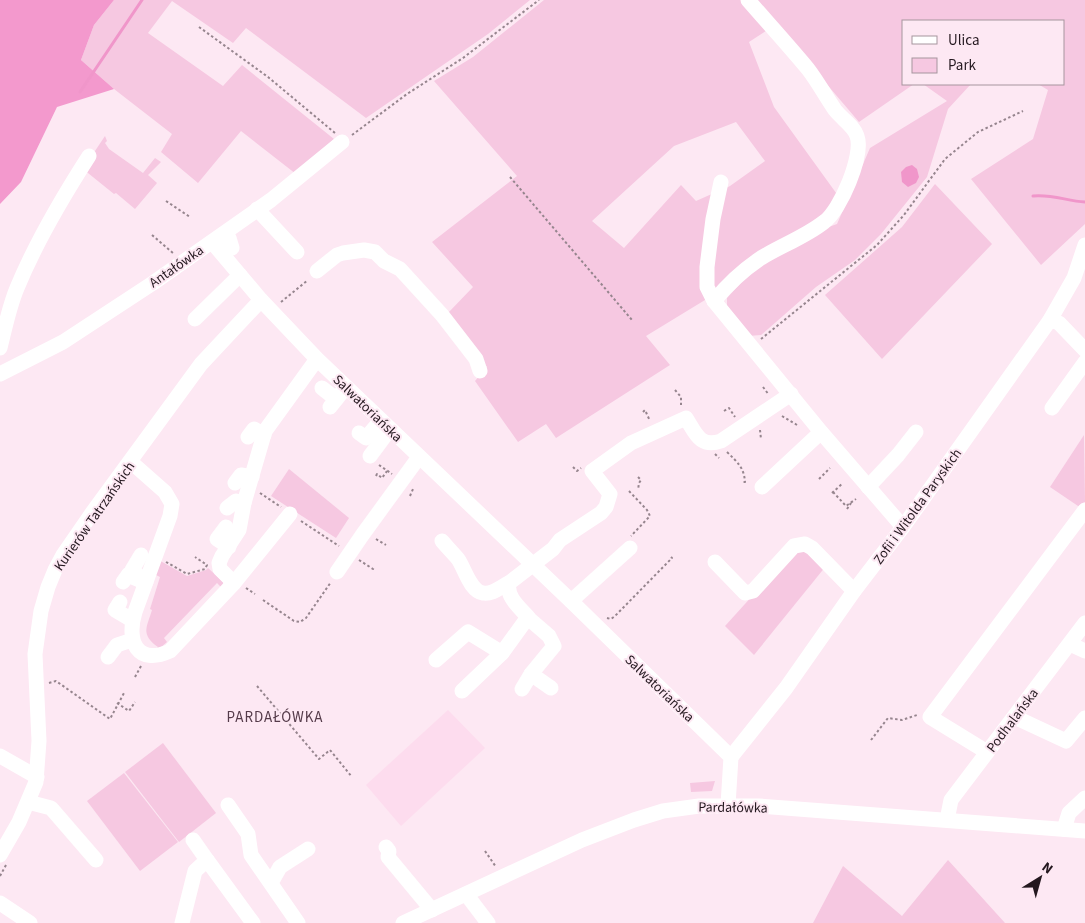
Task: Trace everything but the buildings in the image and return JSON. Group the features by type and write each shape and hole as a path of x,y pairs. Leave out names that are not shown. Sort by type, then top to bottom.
{"street":[{"path":"714,301 735,277 762,258 816,228 828,219 841,199 853,171 858,150 856,133 835,110 807,69 748,0"},
{"name":"Antałówka","path":"0,374 63,342 218,238 257,209 275,205 342,142"},
{"path":"0,348 16,289 65,194 89,156"},
{"path":"721,182 713,219 707,267 707,287 714,301 821,432 903,527"},
{"path":"257,209 297,252"},
{"path":"218,238 229,238 232,248"},
{"name":"Salwatoriańska","path":"218,238 240,275 317,359 571,601 731,757"},
{"name":"Zofii i Witolda Paryskich","path":"731,757 786,688 1050,320 1074,278 1085,245"},
{"path":"317,271 343,253 364,250 375,252 384,261 400,269 442,315 476,359 480,370"},
{"path":"195,318 240,275"},
{"name":"Kurierów Tatrzańskich","path":"0,855 19,822 37,777 39,741 35,656 38,626 45,596 55,570 63,555 201,364 266,305"},
{"path":"1050,320 1059,323 1085,350"},
{"path":"234,583 220,569 220,541 239,530 252,455 265,431 317,359"},
{"path":"1052,408 1085,362"},
{"path":"322,388 333,403 346,387"},
{"path":"442,541 457,558 472,585 479,592 491,592 512,581 553,549 560,540 604,511 610,494 592,471 621,450 644,436 686,418 701,440 709,444 722,440 742,427 763,421 791,394"},
{"path":"359,433 366,438 385,424"},
{"path":"373,460 385,424"},
{"path":"248,437 254,429 264,435"},
{"path":"762,487 821,432"},
{"path":"868,486 898,455 916,432"},
{"path":"337,572 344,550 419,457"},
{"path":"111,660 128,641 132,620 146,582 148,555 170,516 172,504 165,492 131,462"},
{"path":"227,508 236,501 245,488"},
{"path":"128,641 148,656 157,656 170,651 234,583 285,510"},
{"path":"987,752 930,716 1085,510"},
{"path":"571,601 629,543"},
{"path":"715,562 745,593 753,592 794,546 805,544 812,548 854,591"},
{"path":"123,582 128,575 136,580 146,582"},
{"path":"512,581 509,592 512,599 527,617 549,636 554,646 531,674 522,689"},
{"path":"114,610 132,620"},
{"path":"462,692 502,653 527,617"},
{"name":"Podhalańska","path":"947,820 951,800 1085,623"},
{"path":"436,660 468,632 502,653"},
{"path":"1070,644 1085,651"},
{"path":"531,674 551,688"},
{"path":"1015,716 1066,741 1085,718"},
{"path":"0,756 37,777"},
{"path":"728,805 731,757"},
{"path":"1064,829 1069,813 1085,798"},
{"path":"28,802 51,808 96,860"},
{"path":"228,805 248,834 252,856 298,923"},
{"name":"Pardałówka","path":"403,923 582,840 634,820 682,808 728,805 1085,831"},
{"path":"193,840 253,923"},
{"path":"386,847 389,851 388,857 432,910"},
{"path":"271,883 280,867 308,849"},
{"path":"182,923 195,872 207,860"},
{"path":"466,894 488,923"},
{"path":"0,903 30,923"}],"path":[{"path":"199,27 335,132 342,142 407,94 463,58 539,0"},
{"path":"752,347 877,245 904,216 945,159 978,132 1022,111"},
{"path":"510,177 632,320"},
{"path":"166,201 190,217"},
{"path":"152,236 177,256 174,258 179,264"},
{"path":"266,305 317,271"},
{"path":"675,390 681,397 680,405"},
{"path":"724,411 729,408 742,427"},
{"path":"642,412 645,410 650,418 650,424"},
{"path":"724,449 743,469 745,482 743,482"},
{"path":"373,460 392,475"},
{"path":"573,467 575,470 578,470"},
{"path":"818,479 830,468"},
{"path":"376,476 377,474 382,478 387,471"},
{"path":"638,477 641,480 638,490"},
{"path":"843,483 833,493 846,506 856,499"},
{"path":"245,488 258,492 373,569 374,567"},
{"path":"410,496 413,489 411,488"},
{"path":"629,543 639,526 649,518 650,514 630,491"},
{"path":"847,509 851,503"},
{"path":"148,555 187,574 204,568 207,565 194,557"},
{"path":"606,618 611,619 657,574 671,557"},
{"path":"263,600 294,621 300,622 306,618 337,572"},
{"path":"47,683 56,681 110,719 124,693"},
{"path":"256,686 319,759 330,750 352,777"},
{"path":"117,703 129,711 136,702"},
{"path":"871,740 888,718 902,720 916,715 930,716"},
{"path":"485,850 498,871"}],"shaded area":[{"path":"0,0 114,0 94,25 81,60 114,89 57,107 21,182 0,204"},
{"path":"912,165 917,169 919,177 916,183 908,187 902,182 901,172 906,167"},
{"path":"448,710 485,748 401,826 366,785"}],"green space":[{"path":"114,0 530,0 488,34 366,118 246,28 233,43 172,1 148,33 223,86 242,65 334,139 296,174 241,131 198,183 161,152 172,134 114,89 81,60 94,25"},
{"path":"544,0 743,0 769,29 749,42 774,107 839,197 828,216 716,294 710,286 722,190 765,161 736,122 674,146 592,221 624,248 681,185 696,201 714,193 705,300 646,336 670,365 556,438 546,424 518,442 475,381 487,367 448,313 473,287 432,242 517,176 434,81 473,57"},
{"path":"755,0 1085,0 1085,224 1041,265 971,179 1033,139 1048,90 1040,85 1065,85 1065,20 902,20 902,85 913,85 859,122"},
{"path":"924,85 970,85 948,109 927,177 881,234 855,260 816,287 761,335 748,336 727,310 727,298 761,261 823,229 837,224 870,148 947,101"},
{"path":"105,136 107,141 105,143 109,149 143,173 155,158 161,162 148,175 157,183 135,209 83,169"},
{"path":"935,184 992,244 882,359 825,295 902,227"},
{"path":"1084,435 1085,502 1081,508 1050,487"},
{"path":"289,469 349,518 336,538 271,496"},
{"path":"802,548 826,566 754,655 725,626 792,552"},
{"path":"157,559 187,576 208,568 223,582 223,589 217,583 164,638 167,642 156,649 158,647 149,638 146,630 160,577 152,573"},
{"path":"163,743 216,813 179,842 125,772"},
{"path":"124,773 178,842 140,871 87,801"},
{"path":"715,781 712,791 691,792 690,783"},
{"path":"948,860 1005,923 813,923 843,866 902,916"}],"waterway":[{"path":"80,92 142,0"},
{"path":"1033,196 1047,196 1085,202"}],"district":[{"name":"PARDAŁÓWKA","path":"275,717"}]}
